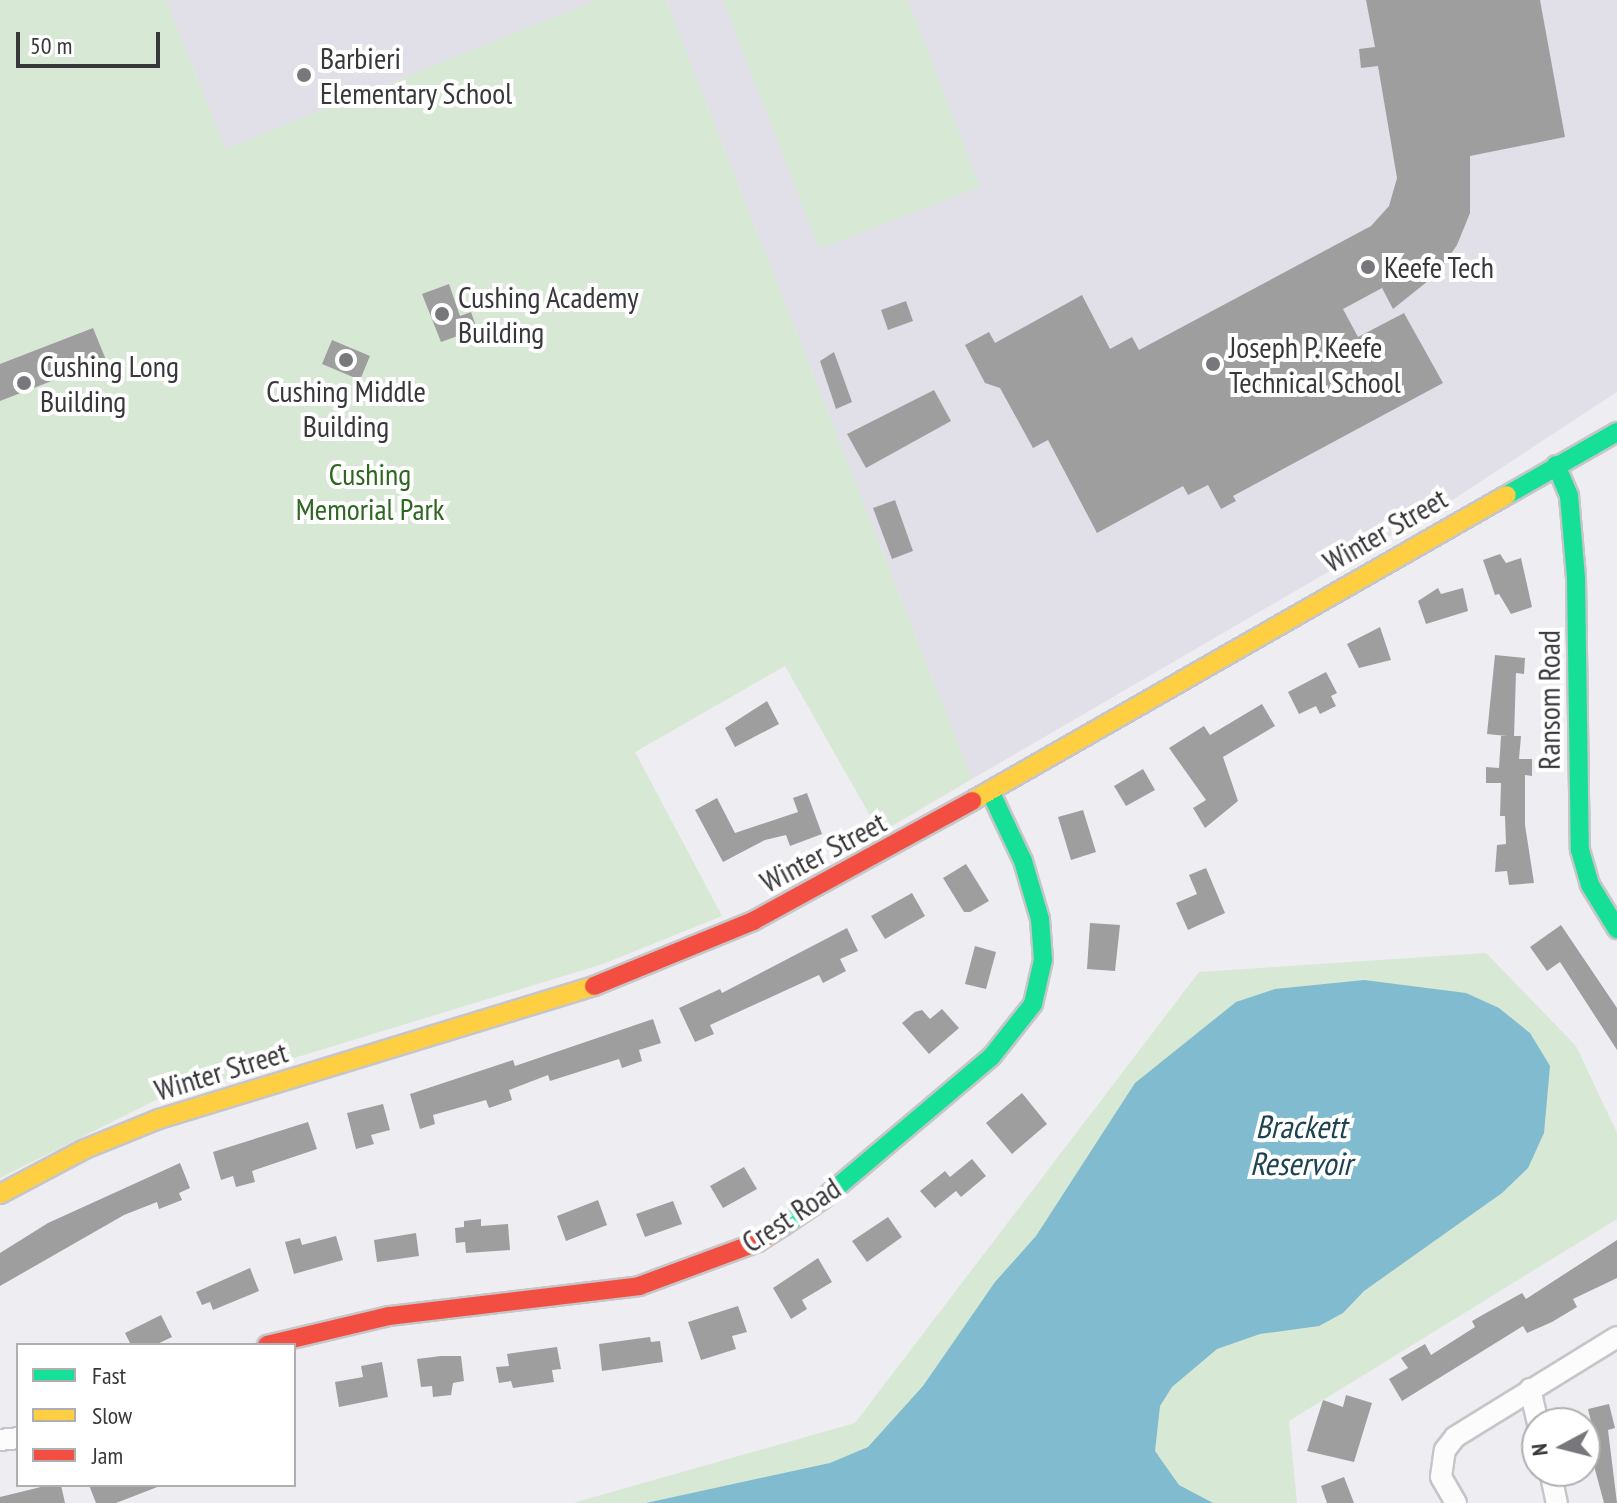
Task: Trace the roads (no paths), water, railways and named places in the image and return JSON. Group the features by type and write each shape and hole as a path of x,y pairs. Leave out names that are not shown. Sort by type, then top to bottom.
{"main road":[{"name":"Winter Street","path":"0,1194 85,1149 159,1119 656,964 775,910 990,791 1617,432"},
{"name":"Ransom Road","path":"1556,465 1569,496 1576,578 1580,850 1590,885 1617,929"},
{"name":"Crest Road","path":"276,1343 404,1314 639,1286 758,1242 823,1199 992,1056 1033,1004 1043,960 1040,919 1023,861 990,791"}],"street":[{"path":"1456,1503 1441,1477 1445,1450 1467,1427 1617,1337"},
{"path":"1530,1389 1534,1407"}],"water":[{"name":"Brackett Reservoir","path":"1364,980 1466,993 1499,1008 1530,1033 1550,1066 1544,1133 1528,1168 1502,1193 1364,1291 1343,1313 1319,1326 1260,1334 1217,1349 1172,1387 1160,1406 1155,1451 1179,1485 1213,1503 646,1503 830,1463 868,1447 923,1386 995,1282 1036,1236 1135,1083 1236,1002 1275,989"}],"place":[{"name":"Barbieri Elementary School","path":"304,75"},
{"name":"Keefe Tech","path":"1368,267"},
{"name":"Cushing Academy Building","path":"442,314"},
{"name":"Cushing Middle Building","path":"346,360"},
{"name":"Joseph P. Keefe Technical School","path":"1213,364"},
{"name":"Cushing Long Building","path":"24,383"}],"park label":[{"name":"Cushing Memorial Park","path":"370,491"}]}
